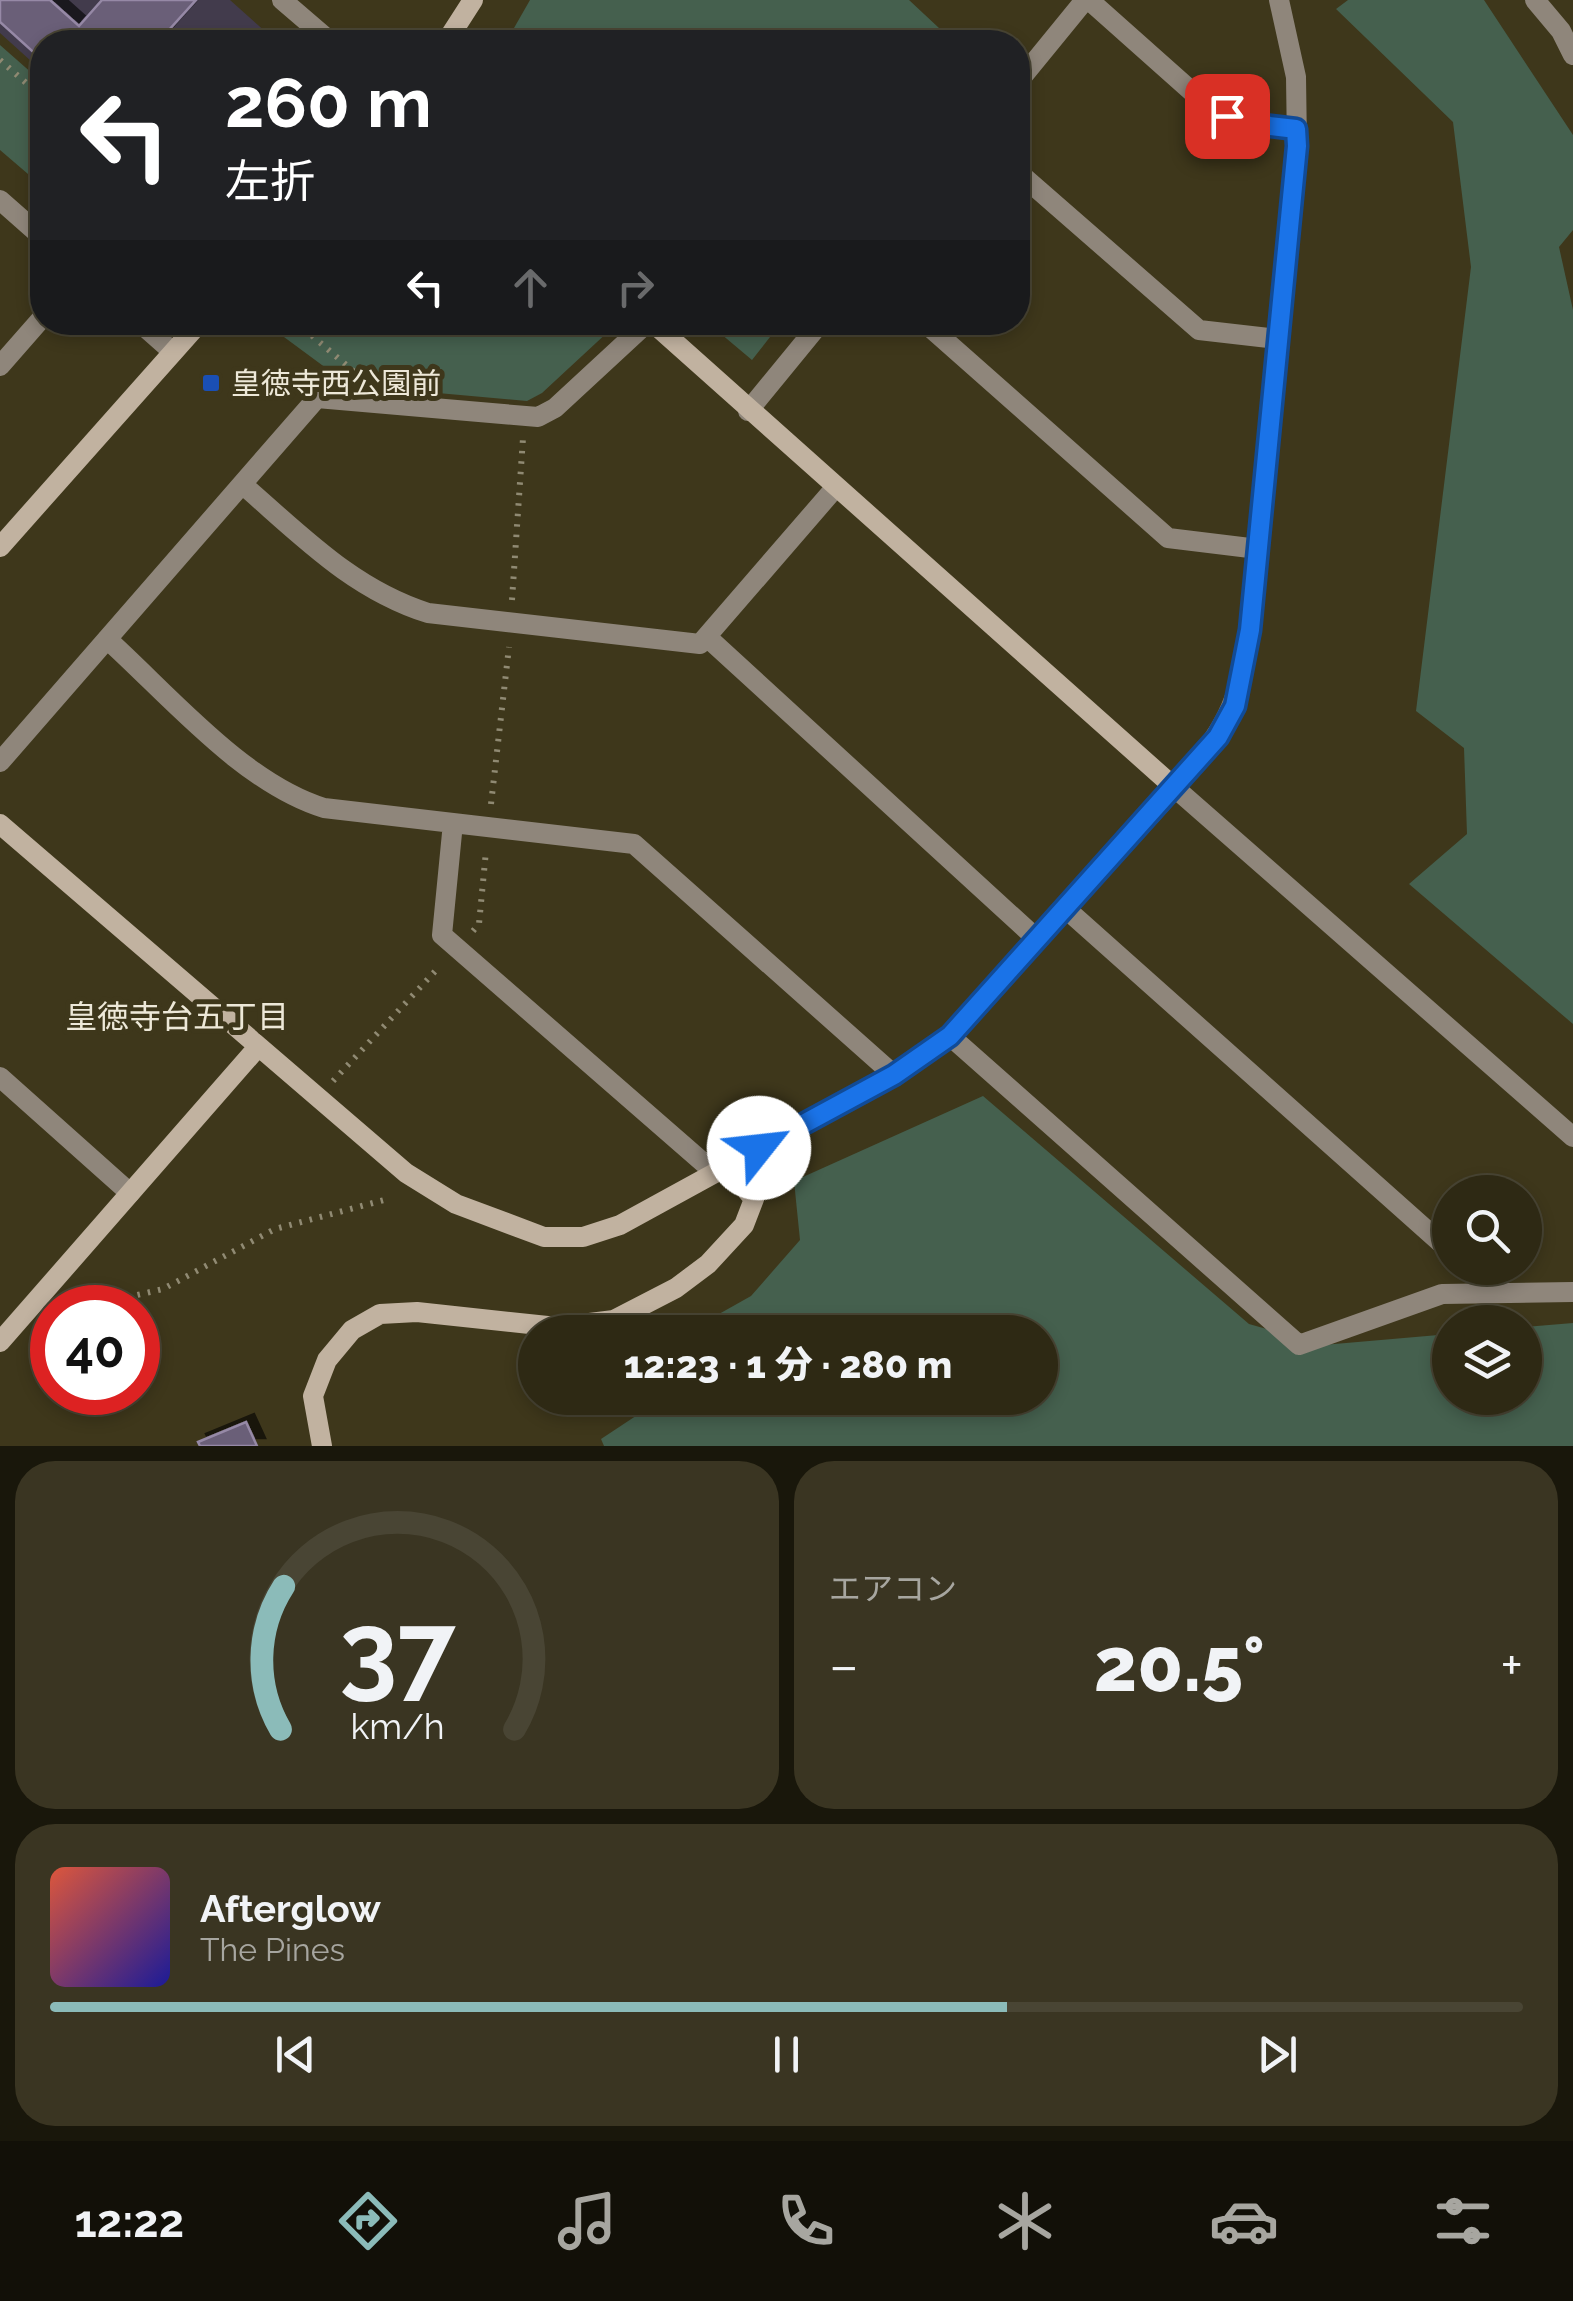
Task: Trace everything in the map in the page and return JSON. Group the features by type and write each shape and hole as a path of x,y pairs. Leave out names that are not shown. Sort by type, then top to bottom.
{"street":[{"path":"282,0 305,7 321,30"},
{"path":"454,30 474,0"},
{"path":"1030,68 1087,0 1208,105 1245,123 1296,129"},
{"path":"0,824 406,1173 456,1204 544,1237 583,1237 620,1225 894,1075 950,1036 1174,788 1218,737 1235,706 1250,630 1296,129 1296,77 1279,0"},
{"path":"1535,0 1561,32 1573,55"},
{"path":"1030,182 1199,330 1278,338"},
{"path":"0,200 30,226"},
{"path":"0,366 30,332"},
{"path":"153,335 172,352"},
{"path":"0,548 188,335"},
{"path":"0,762 318,398 538,417 555,408 636,335"},
{"path":"664,335 1573,1136"},
{"path":"748,411 810,335"},
{"path":"939,335 1168,538 1258,548"},
{"path":"242,484 352,580 387,600 428,613 700,644 836,488"},
{"path":"707,637 1038,940"},
{"path":"107,639 254,772 295,799 324,808 634,844 894,1075"},
{"path":"322,1446 312,1396 327,1360 352,1330 380,1314 416,1312 557,1327 614,1320 676,1288 708,1264 744,1224 754,1199 442,935 453,823"},
{"path":"1065,908 1432,1235"},
{"path":"950,1036 1299,1344 1442,1294 1573,1292"},
{"path":"0,1342 257,1048"},
{"path":"0,1077 130,1193"},
{"path":"1488,1285 1497,1293"}],"path":[{"path":"0,60 30,86"},
{"path":"311,335 336,356"},
{"path":"325,1090 479,924 511,623 524,416"},
{"path":"160,1290 275,1230 388,1200"}],"shaded area":[{"path":"0,0 230,0 264,30 30,30 30,60 0,33"}],"green space":[{"path":"530,0 909,0 941,30 513,30"},
{"path":"1348,0 1484,0 1573,135 1573,230 1559,247 1573,310 1573,1024 1409,884 1467,834 1464,748 1416,711 1471,267 1453,122 1336,9"},
{"path":"0,45 30,71 30,176 0,150"},
{"path":"281,335 605,335 542,393 527,401 349,385"},
{"path":"722,335 772,335 752,360"},
{"path":"983,1096 1249,1324 1323,1345 1432,1336 1432,1415 1542,1415 1542,1326 1573,1323 1573,1446 604,1446 601,1439 637,1415 1058,1415 1058,1315 717,1315 751,1296 800,1240 794,1181"}],"building":[{"path":"0,0 50,0 79,26 102,0 196,0 169,30 30,30 30,49 0,22"},
{"path":"246,1422 257,1446 200,1446 198,1442"}],"place":[{"name":"皇徳寺西公園前","path":"211,383"}],"district":[{"name":"皇徳寺台五丁目","path":"177,1016"}],"route":[{"path":"759,1148 894,1075 950,1036 1174,788 1218,737 1235,706 1250,630 1297,146 1296,129 1245,123 1227,116"}]}
